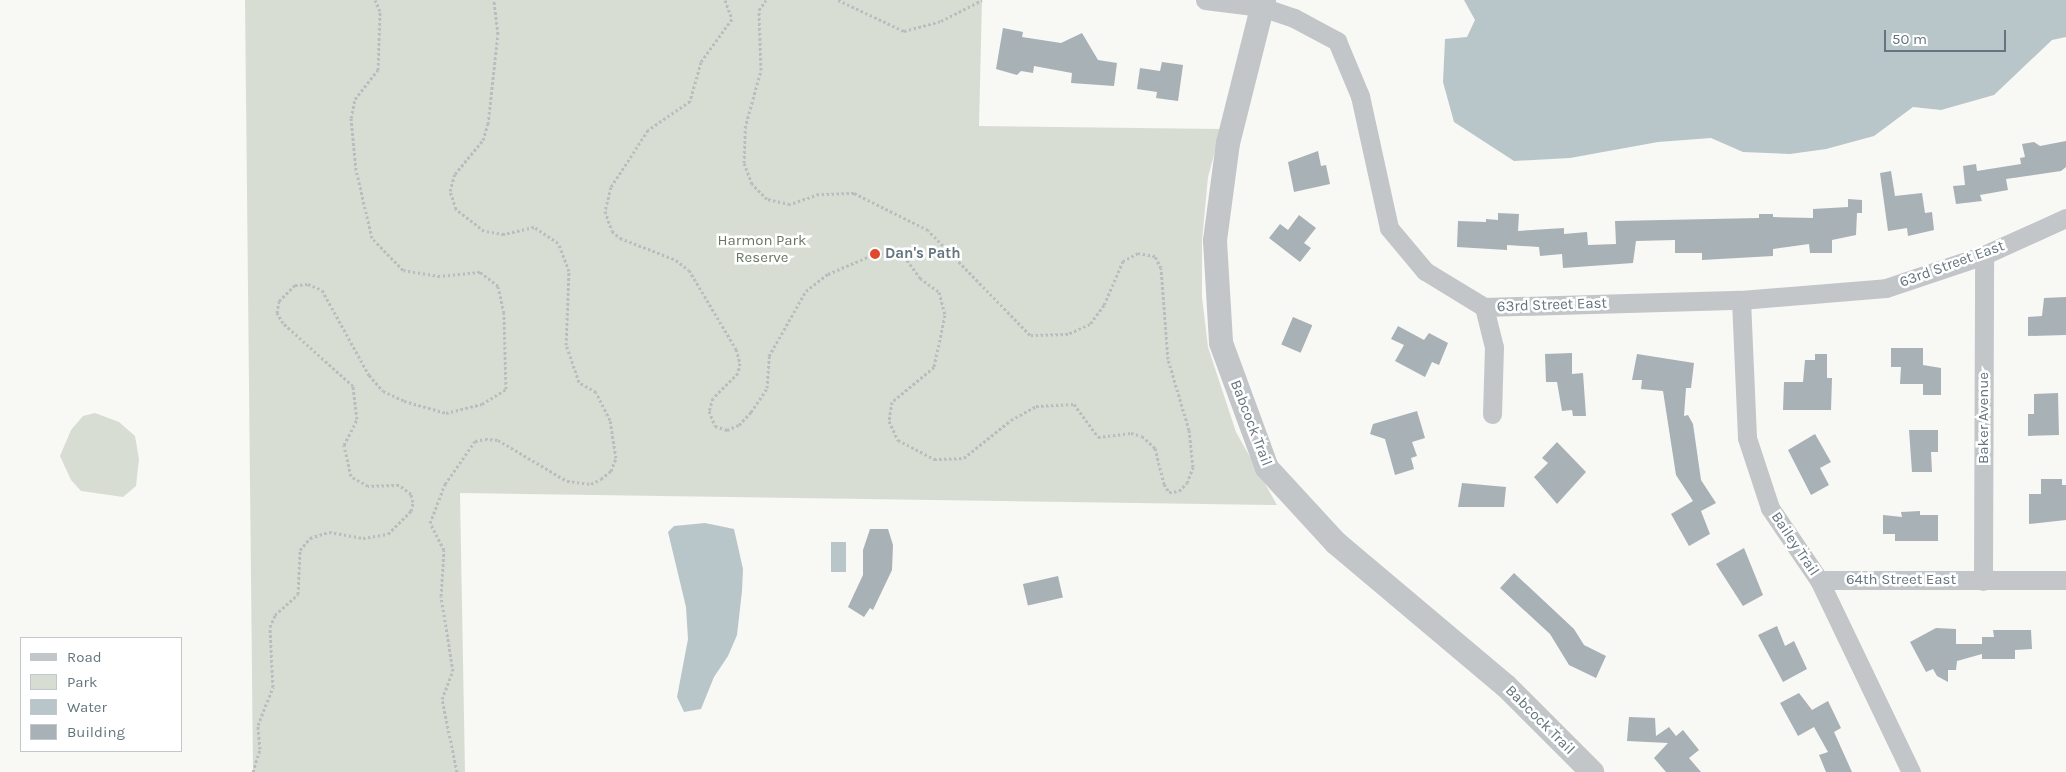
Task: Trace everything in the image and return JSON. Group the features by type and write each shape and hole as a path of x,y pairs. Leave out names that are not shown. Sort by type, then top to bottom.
{"street":[{"name":"63rd Street East","path":"1205,0 1263,4 1337,41 1360,96 1389,228 1425,271 1484,308 1741,300 1886,288 1984,254 2066,218"},
{"name":"Babcock Trail","path":"1263,4 1228,143 1215,241 1221,343 1267,468 1336,543 1506,686 1592,772"},
{"name":"Baker Avenue","path":"1983,581 1984,254"},
{"name":"Bailey Trail","path":"1741,300 1747,438 1770,508 1819,580 1911,772"},
{"path":"1484,308 1494,346 1492,414"},
{"name":"64th Street East","path":"1819,580 2066,580"}],"path":[{"path":"253,772 260,749 258,725 273,687 270,627 275,615 298,594 300,550 310,538 329,532 363,538 388,534 412,511 413,502 412,494 398,485 368,486 351,476 344,444 357,419 353,386 283,323 277,313 279,301 295,285 308,284 322,290 369,375 383,391 404,401 446,413 482,404 506,389 504,313 498,286 480,272 440,276 403,270 372,238 356,170 351,118 355,99 378,70 380,11 375,0"},
{"path":"457,772 442,699 453,671 441,596 444,550 430,523 444,484 475,441 485,438 498,440 567,481 591,484 602,479 611,471 616,458 610,420 596,392 579,382 566,345 569,271 558,243 534,227 504,234 484,232 456,209 450,191 455,174 483,140 488,124 498,34 494,0"},
{"path":"725,0 732,20 701,62 690,101 648,130 611,187 605,211 612,231 620,238 676,260 689,270 736,349 740,363 738,373 713,398 709,411 715,426 727,430 739,425 751,412 766,388 769,356 806,291 828,274 875,254 904,256 920,278 939,292 945,314 934,367 892,402 889,421 898,440 934,459 964,458 1011,420 1036,406 1074,404 1098,437 1131,433 1142,436 1155,448 1164,484 1169,492 1179,491 1187,483 1192,458 1189,430 1168,359 1161,268 1155,256 1138,253 1123,261 1104,305 1090,324 1068,334 1030,335 928,230 854,193 820,194 790,204 767,199 752,184 744,163 745,128 761,70 759,10 766,0"},
{"path":"838,0 904,31 941,20 982,0"}],"green space":[{"name":"Harmon Park Reserve","path":"245,0 982,0 979,126 1221,129 1208,177 1202,241 1202,297 1208,347 1236,432 1277,505 460,493 465,772 253,772"},
{"path":"95,413 119,422 135,436 139,459 136,486 123,497 81,491 71,480 60,456 71,430 83,416"}],"water":[{"path":"1464,0 2066,0 2066,37 2052,40 1994,95 1941,110 1913,107 1874,136 1826,149 1790,154 1743,152 1711,138 1658,142 1570,158 1514,161 1454,122 1443,82 1445,39 1467,37 1475,20"},
{"path":"705,523 734,529 743,569 742,591 737,635 728,656 714,677 701,709 684,712 677,697 688,639 686,607 668,532 674,526"},
{"path":"831,542 846,542 846,572 831,572"}],"building":[{"path":"1003,28 1023,32 1022,37 1061,43 1082,33 1098,60 1117,63 1114,86 1071,83 1072,73 1034,66 1033,73 1021,71 1017,75 996,69"},
{"path":"1162,62 1183,65 1178,101 1156,98 1157,92 1137,89 1140,68 1160,71"},
{"path":"2066,141 2066,167 2061,171 2006,179 2008,190 1980,195 1982,201 1956,204 1953,186 1965,185 1963,166 1976,164 1977,171 2021,164 2020,158 2025,157 2022,144 2034,142 2040,146"},
{"path":"1318,151 1321,166 1326,165 1330,184 1294,192 1288,162"},
{"path":"1891,171 1895,196 1922,193 1925,213 1932,212 1934,230 1908,236 1907,228 1888,231 1880,173"},
{"path":"1848,199 1862,200 1862,213 1857,213 1856,235 1832,240 1832,253 1810,253 1809,244 1773,249 1773,256 1702,260 1702,253 1675,253 1675,240 1636,241 1633,263 1563,268 1562,254 1540,256 1539,247 1507,245 1507,250 1457,247 1458,221 1486,222 1486,219 1498,220 1498,213 1519,214 1518,231 1564,228 1564,234 1587,232 1588,245 1616,244 1615,221 1759,218 1759,214 1773,214 1773,217 1813,218 1813,209 1848,207"},
{"path":"1299,215 1316,228 1304,243 1311,248 1300,262 1269,238 1280,224 1288,230"},
{"path":"2066,297 2066,335 2028,336 2028,317 2042,316 2044,298"},
{"path":"1293,317 1312,325 1301,353 1281,345"},
{"path":"1398,326 1424,340 1429,333 1448,343 1439,365 1432,362 1425,377 1395,361 1404,345 1391,339"},
{"path":"1891,348 1923,348 1923,365 1941,368 1941,395 1923,395 1923,384 1900,384 1901,367 1891,367"},
{"path":"1572,353 1572,374 1583,373 1586,416 1573,416 1572,410 1562,411 1557,382 1546,382 1545,354"},
{"path":"1637,354 1694,363 1691,388 1686,388 1684,416 1688,415 1693,424 1701,480 1716,503 1701,511 1710,534 1689,546 1671,514 1693,501 1676,475 1663,391 1641,389 1642,380 1632,380"},
{"path":"1815,354 1827,354 1827,378 1832,378 1831,410 1783,410 1784,382 1803,382 1805,360 1815,360"},
{"path":"2058,393 2059,435 2028,436 2028,414 2034,414 2034,394"},
{"path":"1417,411 1425,438 1412,442 1417,456 1411,458 1414,469 1395,475 1385,439 1370,434 1373,424"},
{"path":"1909,430 1938,430 1938,452 1931,452 1932,472 1912,472"},
{"path":"1815,434 1831,462 1820,468 1829,485 1811,495 1788,450"},
{"path":"1557,442 1586,472 1557,504 1534,477 1548,463 1542,458"},
{"path":"2041,479 2062,479 2062,485 2066,485 2066,520 2029,524 2029,494 2041,494"},
{"path":"1462,483 1506,487 1504,507 1458,507"},
{"path":"1920,511 1920,515 1938,515 1938,541 1895,541 1895,534 1883,534 1883,515 1902,517 1901,512"},
{"path":"870,529 888,529 893,545 892,570 873,610 870,608 864,617 848,607 863,575 863,550"},
{"path":"1744,548 1763,595 1743,606 1716,564"},
{"path":"1514,573 1574,629 1584,645 1606,656 1596,678 1569,665 1550,634 1500,588"},
{"path":"1058,576 1063,597 1028,606 1023,584"},
{"path":"1777,626 1785,646 1794,641 1807,669 1783,682 1758,635"},
{"path":"1936,628 1956,629 1956,644 1982,644 1982,637 1994,637 1993,630 2031,630 2032,649 2015,650 2015,659 1982,659 1982,654 1957,661 1956,670 1948,670 1948,682 1937,676 1933,669 1926,672 1910,642"},
{"path":"1799,693 1812,710 1828,701 1841,728 1834,732 1852,772 1826,772 1819,755 1828,752 1814,727 1798,736 1780,703"},
{"path":"1629,717 1655,718 1656,736 1669,727 1676,736 1683,730 1699,750 1689,758 1701,772 1666,772 1654,758 1668,743 1627,741"}],"place":[{"name":"Dan's Path","path":"875,254"}]}
